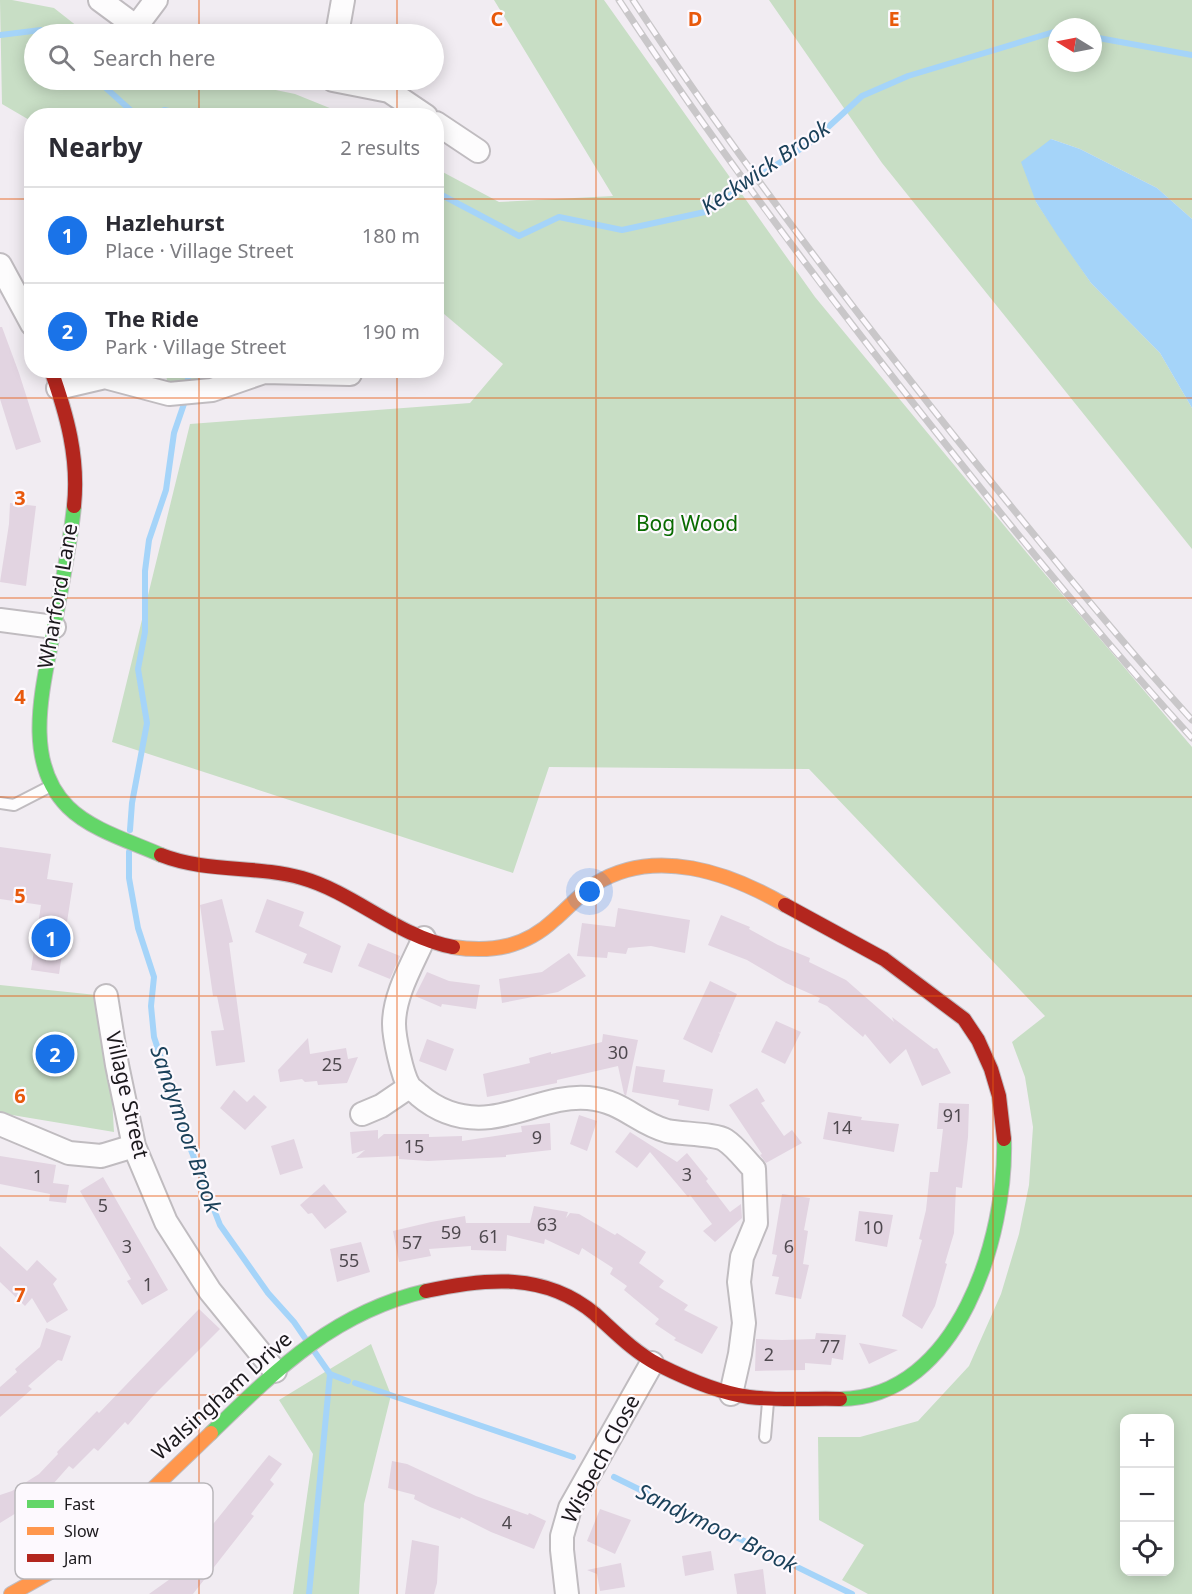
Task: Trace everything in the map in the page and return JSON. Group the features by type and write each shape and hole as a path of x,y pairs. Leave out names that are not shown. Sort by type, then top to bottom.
{"street":[{"path":"100,0 131,24"},
{"path":"144,24 156,0"},
{"path":"339,24 343,0"},
{"path":"384,90 414,108"},
{"path":"444,128 478,151"},
{"path":"0,266 24,310"},
{"path":"54,379 80,378"},
{"path":"109,378 169,394 212,390 247,378"},
{"name":"Wharford Lane","path":"54,379 73,444 75,494 38,726 40,753 52,785 62,801 83,819 107,831"},
{"path":"0,620 54,627"},
{"name":"Walsingham Drive","path":"107,831 188,864 262,871 304,879 333,891 424,938 459,949 482,951 506,948 528,941 552,925 596,884 629,869 660,866 691,868 720,874 750,885 842,938 878,954 964,1019 985,1051 997,1085 1003,1116 1001,1188 991,1238 975,1288 949,1338 916,1372 891,1386 857,1398 769,1399 731,1394 652,1362 626,1343 585,1304 560,1290 531,1282 499,1281 437,1287 377,1306 327,1332 296,1353 159,1483"},
{"path":"424,938 401,991 394,1023 397,1048 409,1087 428,1103 450,1114 490,1117 566,1099 587,1098 617,1105 667,1131 724,1139 754,1169 756,1223 742,1257 739,1282 744,1323 731,1394"},
{"name":"Village Street","path":"106,996 117,1065 134,1146 166,1222 210,1291 275,1371"},
{"path":"362,1114 381,1106 409,1087"},
{"path":"0,1124 69,1153 101,1156 134,1146"},
{"name":"Wisbech Close","path":"567,1594 562,1536 570,1508 652,1362"},
{"name":"Walsingham Drive","path":"11,1594 38,1579"}],"lane":[{"path":"0,803 14,805 52,785"},
{"path":"765,1437 769,1399"}],"green space":[{"path":"0,0 12,0 54,8 74,24 24,24 24,90 276,90 295,94 330,108 24,108 24,117 2,104"},
{"name":"Bog Wood","path":"494,0 604,0 815,297 1027,553 1192,747 1192,1594 868,1594 842,1580 864,1545 819,1520 818,1437 860,1437 918,1421 969,1366 1001,1294 1019,1234 1029,1185 1033,1127 1025,1077 1012,1042 1045,1016 809,769 549,767 513,873 112,742 190,424 470,403 503,364 444,314 444,173 499,202 613,196"},
{"path":"769,0 1192,0 1192,219 1157,188 1080,149 1051,139 1036,202 1091,283 1160,353 1192,408 1192,549 882,163"},
{"path":"167,378 214,378 215,387 168,393"},
{"path":"0,985 106,996 114,1132 0,1113"},
{"path":"371,1344 391,1395 364,1504 359,1594 293,1594 313,1454 279,1400"}],"water":[{"path":"1051,139 1080,149 1157,188 1192,219 1192,408 1160,353 1091,283 1036,202 1021,162"}],"building":[{"path":"0,327 2,327 19,373 41,442 16,450 0,399"},
{"path":"10,503 36,506 26,586 0,582"},
{"path":"0,847 51,854 47,879 73,883 59,974 31,970 41,905 0,899"},
{"path":"222,899 233,942 229,943 245,1062 216,1066 211,1031 224,1030 217,996 213,996 200,905"},
{"path":"267,899 304,912 299,926 341,946 332,973 303,963 307,954 255,932"},
{"path":"618,908 690,920 685,953 651,946 628,948 626,954 608,952 607,958 577,956 582,923 615,927"},
{"path":"721,915 750,927 749,929 778,945 810,958 809,962 846,980 894,1022 892,1017 934,1049 937,1048 951,1073 922,1086 906,1049 890,1064 865,1034 863,1037 827,1006 818,1002 820,998 786,983 747,960 708,945"},
{"path":"368,943 400,956 390,979 358,966"},
{"path":"569,953 586,976 558,992 502,1003 499,979 542,972"},
{"path":"427,972 449,981 480,985 476,1009 442,1004 441,1007 415,996"},
{"path":"710,981 737,994 720,1033 718,1032 720,1034 712,1053 683,1039"},
{"path":"776,1021 801,1032 785,1064 761,1052"},
{"path":"603,1034 638,1040 626,1096 618,1066 557,1080 557,1083 487,1097 483,1074 530,1063 529,1058 551,1052 551,1054 602,1042"},
{"path":"308,1038 310,1054 346,1048 348,1059 358,1057 347,1083 318,1085 317,1081 305,1082 302,1079 280,1082 278,1070"},
{"path":"427,1039 454,1049 446,1071 419,1061"},
{"path":"636,1066 665,1070 663,1082 713,1089 709,1111 678,1105 679,1100 632,1092"},
{"path":"757,1088 765,1101 761,1103 784,1136 792,1130 802,1143 766,1163 729,1105"},
{"path":"234,1090 247,1102 254,1095 267,1107 245,1130 220,1108"},
{"path":"939,1103 969,1104 968,1137 962,1188 956,1187 954,1233 945,1263 947,1264 935,1306 922,1329 902,1316 922,1240 919,1239 926,1210 930,1172 938,1172 943,1129 937,1129"},
{"path":"828,1112 862,1117 861,1120 899,1124 894,1152 823,1139"},
{"path":"579,1115 597,1121 587,1151 570,1144"},
{"path":"550,1123 551,1150 506,1155 506,1157 428,1161 399,1159 399,1156 356,1158 365,1150 352,1154 350,1132 378,1130 378,1139 384,1134 429,1134 429,1137 462,1136 462,1141 522,1132 521,1126"},
{"path":"630,1132 677,1162 687,1153 730,1212 741,1204 742,1218 715,1242 703,1231 712,1224 690,1195 688,1197 650,1152 637,1168 615,1152"},
{"path":"294,1139 303,1168 280,1175 271,1146"},
{"path":"0,1156 56,1165 53,1183 69,1185 66,1203 49,1201 50,1194 0,1184"},
{"path":"103,1177 168,1290 142,1305 127,1281 131,1279 80,1191"},
{"path":"324,1184 347,1212 325,1229 312,1213 308,1214 300,1205"},
{"path":"782,1194 810,1198 804,1230 808,1231 803,1264 809,1265 801,1299 775,1294 779,1277 772,1276 777,1255 772,1254"},
{"path":"534,1206 568,1212 566,1218 570,1213 579,1214 615,1235 617,1233 646,1252 639,1263 664,1281 659,1287 688,1305 684,1310 718,1327 702,1354 674,1340 676,1338 655,1324 659,1319 624,1290 627,1286 610,1274 613,1268 582,1248 579,1255 545,1239 544,1244 507,1235 506,1251 471,1250 471,1246 429,1249 431,1256 399,1262 393,1231 465,1216 466,1223 530,1223"},
{"path":"859,1211 893,1215 887,1247 855,1241"},
{"path":"361,1242 370,1272 337,1282 330,1249"},
{"path":"0,1246 27,1271 37,1260 57,1279 53,1284 68,1310 47,1323 32,1298 25,1306 0,1282"},
{"path":"199,1309 220,1329 151,1398 128,1425 125,1422 98,1451 94,1448 73,1469 69,1466 54,1483 25,1483 39,1474 97,1411 99,1413"},
{"path":"46,1328 71,1336 62,1361 58,1360 28,1386 32,1389 0,1417 0,1387 17,1372 15,1369 40,1347"},
{"path":"816,1333 846,1335 843,1360 832,1358 831,1365 805,1363 805,1370 755,1371 756,1339 815,1339"},
{"path":"859,1343 898,1350 869,1364"},
{"path":"269,1455 282,1464 270,1480 274,1484 251,1514 254,1516 213,1568 213,1524"},
{"path":"392,1461 407,1464 476,1496 528,1515 529,1513 546,1521 534,1549 461,1517 460,1519 430,1507 414,1499 415,1495 388,1488"},
{"path":"15,1489 15,1514 0,1523 0,1495"},
{"path":"600,1509 631,1520 615,1554 587,1541"},
{"path":"412,1540 439,1546 437,1583 434,1594 405,1594"},
{"path":"711,1551 714,1570 685,1576 682,1556"},
{"path":"621,1563 625,1587 600,1591 597,1574 587,1570"},
{"path":"763,1569 766,1594 737,1594 734,1574"},
{"path":"170,1579 205,1579 193,1594 149,1594"}],"waterway":[{"name":"Keckwick Brook","path":"0,35 24,32"},
{"name":"Keckwick Brook","path":"444,196 519,236 559,217 622,230 705,212 814,140 862,96 908,76 1048,34"},
{"name":"Keckwick Brook","path":"1102,39 1192,55"},
{"name":"Keckwick Brook","path":"108,90 128,108"},
{"name":"Sandymoor Brook","path":"187,388 188,378"},
{"name":"Sandymoor Brook","path":"130,830 132,803 147,723 138,669 145,632 145,571 149,540 166,490 174,433 186,398"},
{"name":"Sandymoor Brook","path":"129,852 129,878 138,928 154,977 151,1006 154,1037 179,1119 220,1225 268,1293 305,1338"},
{"name":"Sandymoor Brook","path":"314,1351 330,1374 348,1381"},
{"path":"309,1594 330,1374"},
{"name":"Sandymoor Brook","path":"355,1383 573,1457"},
{"name":"Sandymoor Brook","path":"614,1477 852,1594"}],"railway":[{"path":"619,0 733,165 895,379 1061,587 1192,738"},
{"path":"633,0 708,111 868,326 1039,541 1192,720"}],"traffic: fast":[{"path":"74,506 42,697 40,744 45,767 53,788 77,815 100,829 161,855"},
{"path":"840,1399 881,1391 916,1371 945,1342 968,1305 985,1263 996,1220 1003,1178 1004,1139"},
{"path":"211,1433 259,1387 308,1346 363,1313 426,1291"}],"traffic: slow":[{"path":"453,947 481,949 520,942 543,929 595,884 618,873 642,867 692,868 717,874 764,893 785,905"},
{"path":"159,1483 211,1433"},
{"path":"11,1594 38,1579"}],"traffic: jam":[{"path":"54,378 62,403 73,454 74,506"},
{"path":"161,855 178,861 214,867 267,871 302,878 340,894 414,934 453,947"},
{"path":"785,905 884,959 964,1019 978,1040 991,1069 999,1096 1004,1139"},
{"path":"426,1291 493,1281 535,1285 576,1300 650,1360 703,1384 749,1397 840,1399"}],"place":[{"name":"Hazlehurst","path":"51,938"},
{"name":"The Ride","path":"55,1054"}]}
